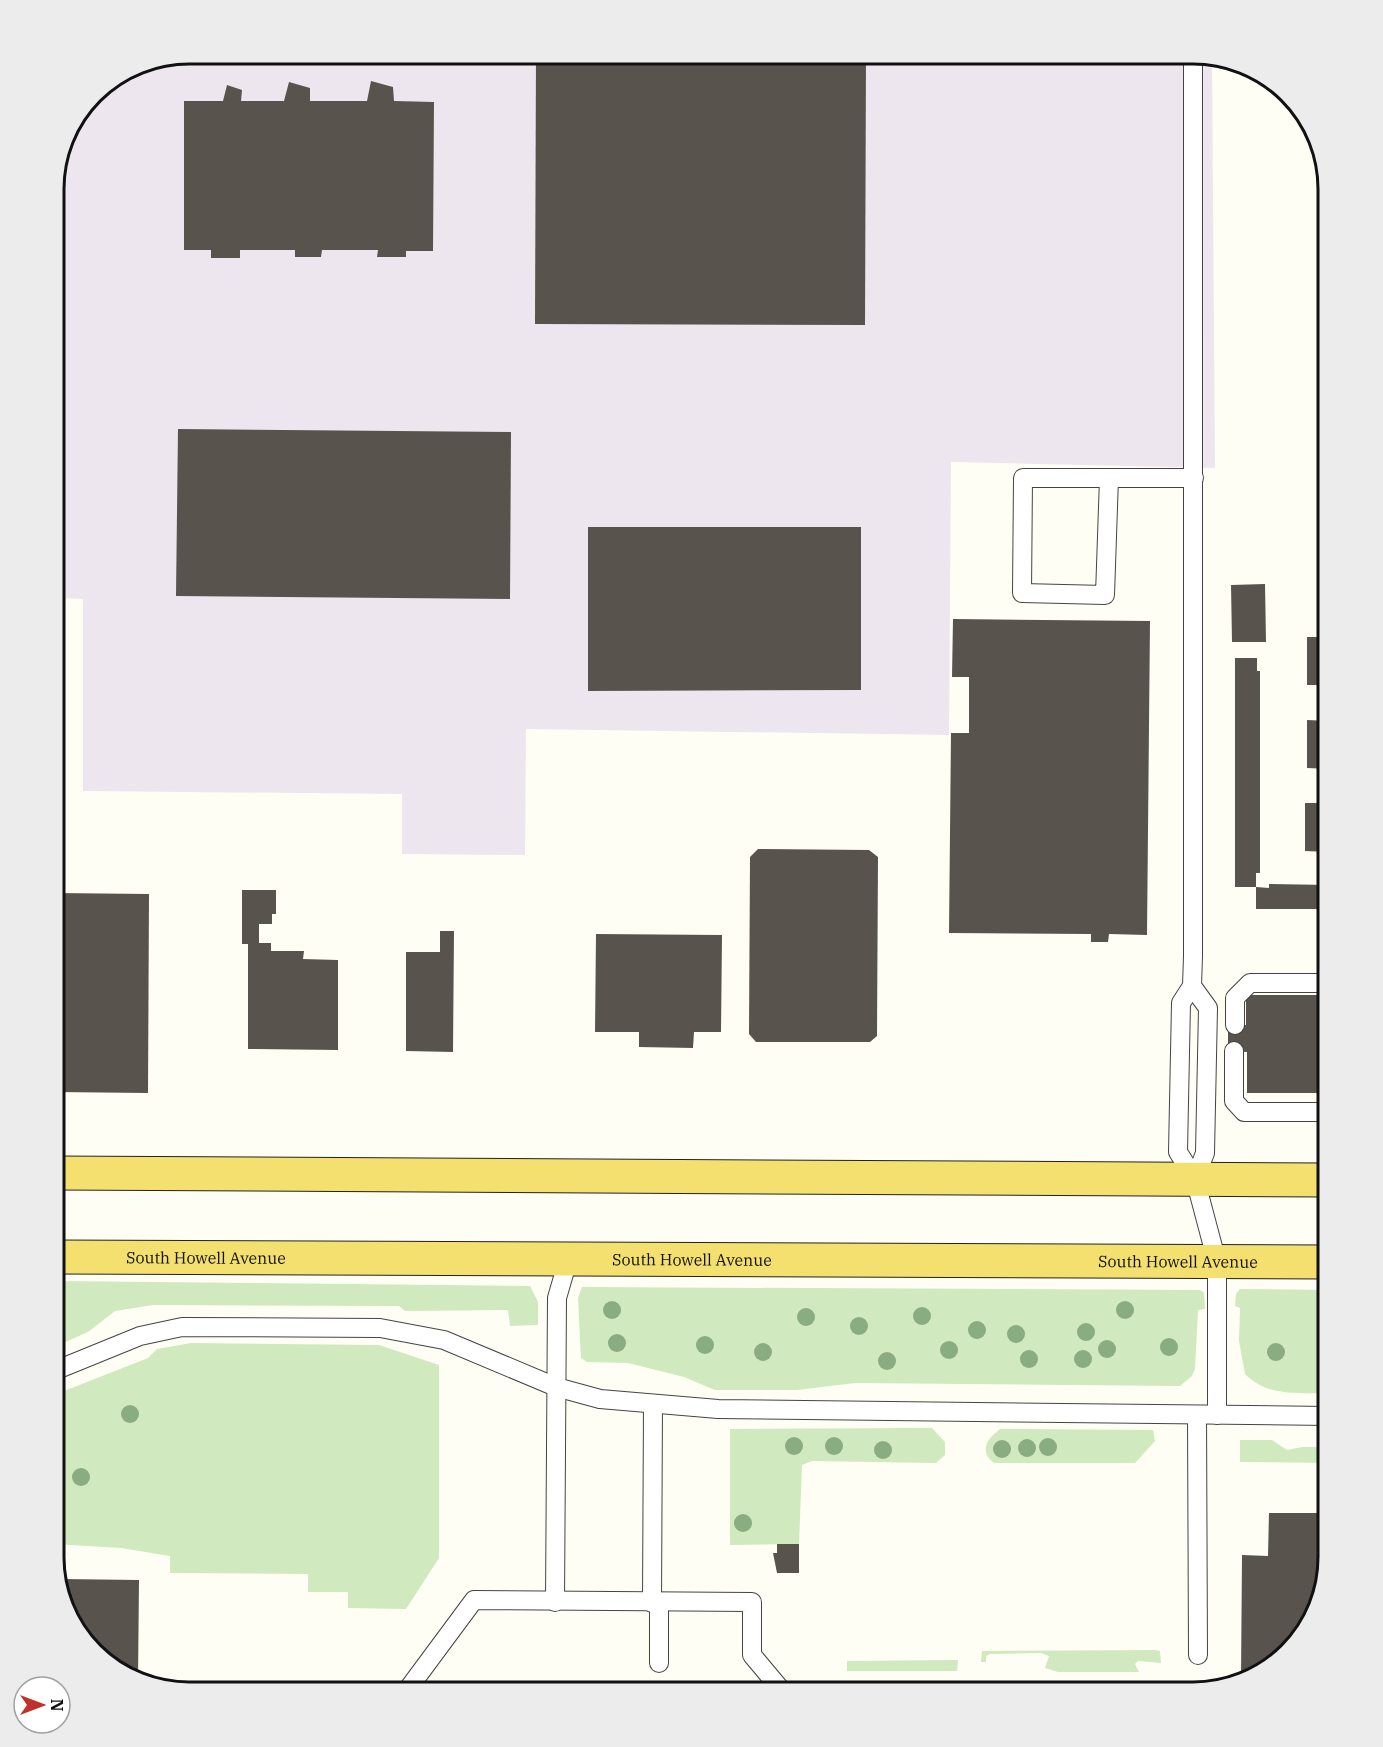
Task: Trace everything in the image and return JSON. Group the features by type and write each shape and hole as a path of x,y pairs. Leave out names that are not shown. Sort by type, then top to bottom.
{"main road":[{"path":"64,1173 1318,1180"},
{"name":"South Howell Avenue","path":"64,1257 1318,1262"}],"lane":[{"path":"1193,65 1192,986 1181,1003 1178,1152 1195,1179 1216,1262 1216,1415"},
{"path":"1109,478 1106,595 1022,593 1023,478 1109,478 1194,478"},
{"path":"1235,1025 1235,998 1250,983 1318,983"},
{"path":"1192,986 1209,1008 1205,1153 1195,1179"},
{"path":"1234,1051 1234,1101 1244,1112 1318,1112"},
{"path":"555,1602 557,1298 568,1260"},
{"path":"64,1367 140,1336 182,1327 380,1328 444,1340 556,1387 600,1399 653,1404 718,1409 1318,1416"},
{"path":"653,1404 659,1663"},
{"path":"1197,1415 1198,1655"},
{"path":"413,1682 474,1600 752,1602 752,1655 775,1682"}],"shaded area":[{"path":"190,64 1212,66 1215,468 951,462 949,735 526,729 525,855 402,854 402,794 83,791 83,599 65,598 65,182 69,157 81,127 101,101 127,81 157,69"}],"green space":[{"path":"64,1281 530,1286 538,1302 538,1325 510,1326 508,1310 405,1311 399,1306 153,1305 115,1311 88,1332 64,1343"},
{"path":"582,1287 1200,1290 1204,1293 1205,1309 1198,1310 1195,1369 1192,1376 1180,1386 855,1383 797,1390 715,1390 684,1377 628,1363 587,1362 581,1358 578,1298"},
{"path":"1240,1289 1318,1290 1318,1393 1274,1390 1263,1387 1245,1374 1239,1341 1240,1308 1235,1306 1236,1294"},
{"path":"191,1343 379,1345 439,1365 439,1558 406,1609 348,1608 348,1592 308,1592 308,1574 170,1573 170,1556 121,1548 64,1545 64,1391 148,1358 157,1349"},
{"path":"932,1428 945,1442 945,1455 936,1463 812,1461 802,1465 799,1544 730,1545 730,1429"},
{"path":"1000,1429 1153,1430 1155,1441 1135,1463 994,1463 986,1454 986,1445"},
{"path":"1240,1440 1272,1440 1287,1450 1318,1447 1318,1463 1240,1462"},
{"path":"982,1651 1160,1651 1161,1663 1138,1661 1135,1664 1139,1672 1058,1672 1045,1668 1049,1656 1041,1653 990,1654 986,1656 986,1662 981,1662"},
{"path":"958,1660 957,1671 847,1671 847,1661"}],"building":[{"path":"536,64 866,65 865,325 535,324"},
{"path":"371,81 393,87 394,101 434,102 433,251 406,251 406,257 377,257 378,250 322,250 321,257 295,257 295,250 240,250 240,258 211,258 211,250 184,250 184,101 223,101 227,85 242,90 241,101 284,101 289,82 310,88 310,101 367,101"},
{"path":"178,429 511,432 510,599 176,596"},
{"path":"588,527 861,527 861,690 588,691"},
{"path":"1265,584 1266,642 1232,642 1231,585"},
{"path":"953,619 1150,621 1147,935 1109,934 1108,942 1091,942 1091,934 949,933 951,733 969,733 969,677 952,677"},
{"path":"1307,637 1318,637 1318,685 1307,685"},
{"path":"1235,658 1257,658 1257,671 1260,671 1260,873 1256,873 1256,887 1235,887"},
{"path":"1307,720 1318,720 1318,768 1307,768"},
{"path":"1305,803 1318,803 1318,852 1305,851"},
{"path":"758,849 869,850 878,857 877,1036 870,1042 756,1042 749,1034 750,857"},
{"path":"1269,884 1318,885 1318,909 1256,909 1256,887 1269,888"},
{"path":"242,890 276,890 276,914 272,914 272,924 259,924 259,943 271,943 271,951 304,951 303,959 338,960 338,1050 248,1049 248,944 242,944"},
{"path":"64,893 149,894 148,1093 64,1092"},
{"path":"440,931 454,931 453,1052 406,1051 406,952 440,952"},
{"path":"596,934 722,935 721,1032 694,1032 693,1048 639,1047 639,1032 595,1032"},
{"path":"1246,995 1318,995 1318,1093 1247,1093 1247,1052 1228,1051 1228,1025 1246,1025"},
{"path":"1269,1513 1318,1513 1317,1573 1314,1590 1302,1620 1282,1646 1263,1661 1241,1673 1242,1555 1268,1556"},
{"path":"777,1544 799,1544 799,1573 777,1573 773,1553 777,1553"},
{"path":"67,1579 139,1580 138,1672 120,1661 96,1640 77,1613"}]}
